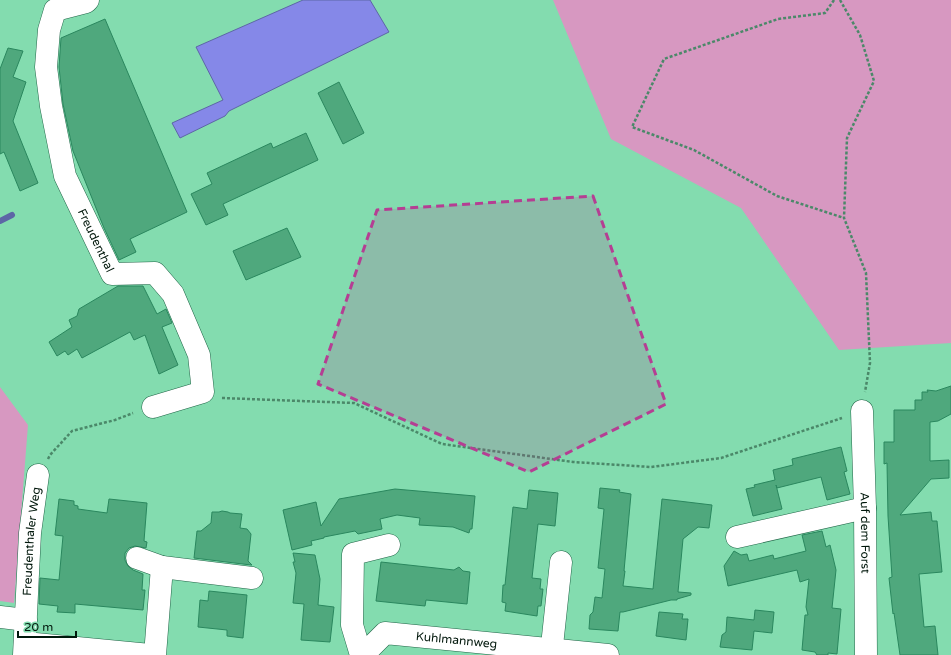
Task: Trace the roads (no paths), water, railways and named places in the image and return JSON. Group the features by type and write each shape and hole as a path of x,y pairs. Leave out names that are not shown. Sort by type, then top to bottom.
{"street":[{"name":"Freudenthal","path":"88,0 86,2 55,5 49,30 46,66 51,106 65,176 112,274 155,273 173,294 199,355 203,392 153,407"},
{"name":"Auf dem Forst","path":"862,411 865,508 866,655"},
{"name":"Freudenthaler Weg","path":"25,649 30,533 38,476"},
{"path":"737,537 865,508"},
{"path":"362,655 352,625 353,554 389,546"},
{"path":"137,558 162,567 252,578"},
{"path":"551,652 561,562"},
{"path":"155,655 162,567"},
{"path":"0,618 26,620"},
{"name":"Kuhlmannweg","path":"362,655 385,633 551,652 608,655"},
{"path":"25,649 150,655"}],"water":[{"path":"303,0 370,0 389,32 229,111 225,116 180,138 172,123 223,100 196,47"}],"waterway":[{"path":"0,221 12,215"}]}
